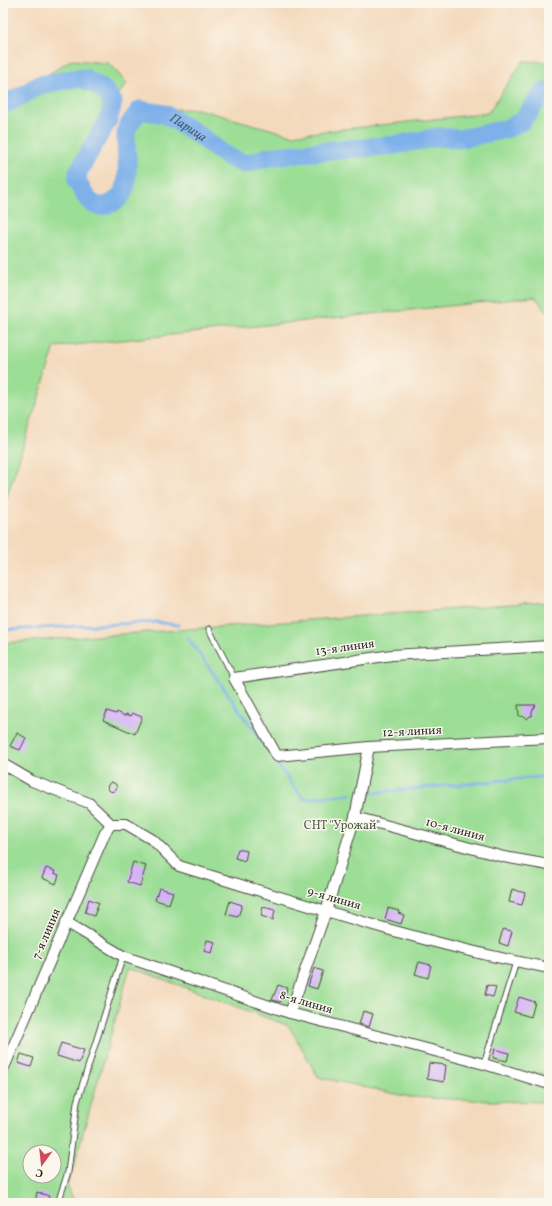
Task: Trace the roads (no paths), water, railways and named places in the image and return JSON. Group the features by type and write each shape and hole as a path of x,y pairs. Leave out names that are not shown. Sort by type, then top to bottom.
{"street":[{"name":"13-я линия","path":"234,678 392,655 549,646"},
{"name":"12-я линия","path":"234,678 277,756 369,747 549,738"},
{"path":"290,1012 326,911 355,817 369,747"},
{"path":"3,764 32,781 89,803 111,824"},
{"name":"10-я линия","path":"355,817 504,857 549,865"},
{"name":"9-я линия","path":"111,824 126,824 153,840 179,866 326,911 418,937 516,962 549,968"},
{"name":"7-я линия","path":"3,1070 105,833 111,824"},
{"name":"8-я линия","path":"66,922 123,956 290,1012 484,1064 549,1084"}],"lane":[{"path":"209,629 234,678"},
{"path":"58,1203 68,1172 77,1102 123,956"},
{"path":"484,1064 516,962"}],"waterway":[{"name":"Парица","path":"3,105 39,85 71,79 84,78 104,90 113,102 109,118 78,172 77,181 88,199 92,203 101,206 116,201 122,195 127,178 126,131 140,110 165,114 200,136 226,156 245,164 268,157 395,145 439,137 459,139 506,129 522,121 543,93 549,91"},
{"path":"3,630 156,622 178,625"},
{"path":"188,638 270,753"},
{"path":"273,758 304,799 351,794"},
{"path":"369,793 549,776"}],"park label":[{"name":"СНТ \"Урожай\"","path":"342,826"}]}
